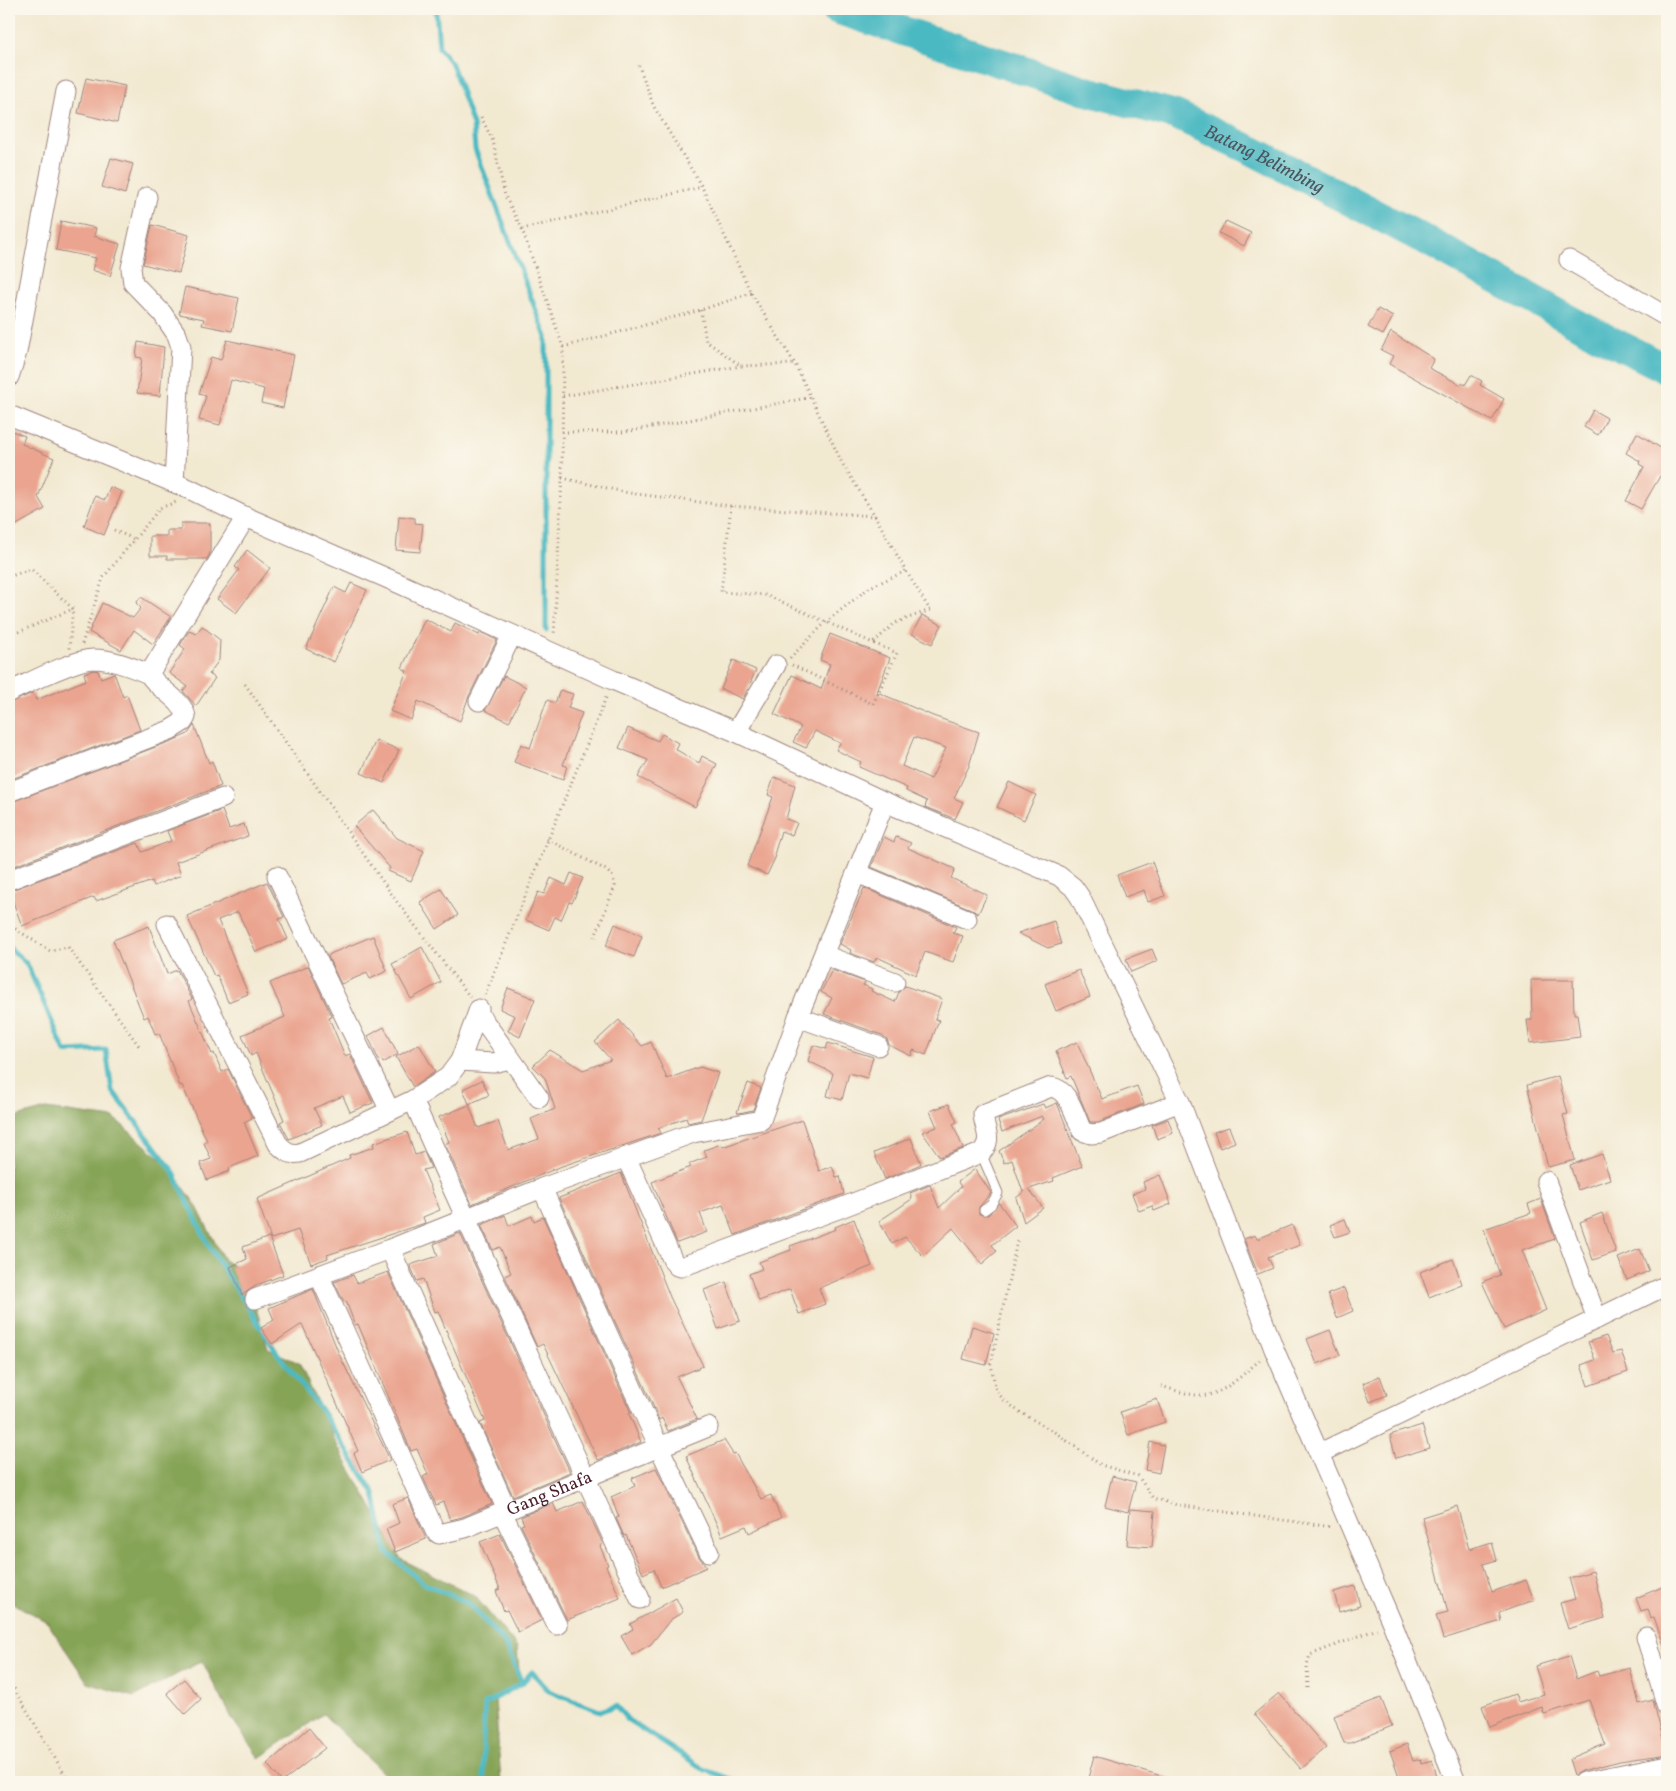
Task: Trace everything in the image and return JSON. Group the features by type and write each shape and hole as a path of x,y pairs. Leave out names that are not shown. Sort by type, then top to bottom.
{"street":[{"path":"9,377 17,352 66,91"},
{"path":"147,197 132,268 132,278 135,286 162,313 177,335 181,347 181,485"},
{"path":"1569,260 1667,317"},
{"path":"9,415 181,485 246,518 613,680 736,732 885,802 1059,876 1073,888 1080,897 1180,1102 1274,1349 1392,1623 1456,1782"},
{"path":"149,674 246,518"},
{"path":"479,701 512,635"},
{"path":"9,692 71,665 91,659 108,661 125,664 149,674 160,689 182,707 186,717 183,722 170,730 9,792"},
{"path":"736,732 776,665"},
{"path":"9,880 223,798"},
{"path":"255,1299 390,1249 542,1188 693,1133 761,1120 798,1017 885,802"},
{"path":"857,873 967,919"},
{"path":"277,876 390,1111"},
{"path":"167,924 278,1144 286,1152 300,1153 413,1100 448,1077 460,1061 479,1011"},
{"path":"824,955 895,982"},
{"path":"479,1011 510,1059 539,1098"},
{"path":"798,1017 878,1046"},
{"path":"460,1061 493,1063 510,1059"},
{"path":"626,1157 673,1262 677,1266 682,1267 981,1153 988,1144 983,1114 1051,1087 1060,1089 1066,1096 1082,1131 1086,1134 1101,1133 1180,1102"},
{"path":"413,1100 465,1219 587,1478 640,1599"},
{"path":"1546,1181 1597,1318"},
{"path":"542,1188 659,1448 709,1552"},
{"path":"390,1249 557,1625"},
{"name":"Gang Shafa","path":"319,1275 437,1533 453,1532 708,1427"},
{"path":"1320,1453 1667,1285"},
{"path":"1646,1637 1667,1707"},
{"path":"1584,1782 1667,1765"}],"lane":[{"path":"981,1153 998,1193 991,1205 984,1210"}],"path":[{"path":"638,63 654,107 702,187 751,293 795,364 842,464 930,610 895,623 873,643"},
{"path":"481,117 493,141 505,196 522,230 563,347 562,478 553,653"},
{"path":"522,230 702,187"},
{"path":"563,347 701,310 751,293"},
{"path":"701,310 706,341 741,366"},
{"path":"563,396 741,366 795,364"},
{"path":"562,432 624,432 812,397"},
{"path":"562,478 629,493 731,506 875,516"},
{"path":"71,665 104,578 160,508 176,502 181,485"},
{"path":"731,506 721,592 766,595 827,621 897,654 873,704 786,662 827,621 870,587 906,571"},
{"path":"114,530 136,540"},
{"path":"10,576 31,569 73,609 71,665"},
{"path":"9,636 73,609"},
{"path":"479,1011 547,839 613,680"},
{"path":"245,684 397,902 479,1011"},
{"path":"547,839 606,870 613,877 615,886 595,937"},
{"path":"11,926 50,951 68,947 139,1046"},
{"path":"1017,1241 991,1364 994,1384 1004,1400 1101,1465 1138,1476 1153,1498 1177,1505 1351,1530"},
{"path":"1161,1386 1197,1395 1209,1395 1232,1383 1274,1349"},
{"path":"1308,1688 1307,1665 1310,1655 1392,1623"},
{"path":"9,1680 69,1782"}],"green space":[{"path":"46,1109 114,1118 168,1165 196,1205 224,1260 246,1274 268,1349 299,1363 339,1449 401,1559 475,1596 517,1647 520,1683 522,1683 495,1699 501,1782 392,1782 323,1714 259,1758 233,1720 202,1661 134,1697 88,1683 47,1622 9,1601 9,1119"}],"building":[{"path":"86,78 125,86 117,123 78,113"},
{"path":"111,158 133,164 125,194 102,187"},
{"path":"61,221 96,228 94,236 120,244 110,276 92,270 96,258 56,250"},
{"path":"1226,221 1251,233 1244,246 1219,233"},
{"path":"152,225 189,235 179,273 143,264"},
{"path":"185,287 239,298 232,331 202,325 204,319 179,314"},
{"path":"1378,309 1393,317 1383,335 1368,327"},
{"path":"1391,332 1434,359 1429,368 1461,385 1462,383 1465,385 1471,375 1482,381 1480,385 1504,399 1492,421 1389,364 1393,356 1381,350"},
{"path":"227,340 294,355 283,408 261,403 264,389 231,380 220,425 199,420 206,396 199,394 211,357 221,360"},
{"path":"138,342 164,347 160,396 137,393 142,358 136,357"},
{"path":"1593,410 1607,418 1598,435 1584,427"},
{"path":"9,430 25,436 22,444 54,458 38,497 45,509 13,527 9,520"},
{"path":"1637,433 1667,452 1667,480 1660,476 1641,509 1626,501 1644,467 1639,464 1640,461 1626,453"},
{"path":"110,487 122,492 104,535 84,526 95,496 105,500"},
{"path":"399,516 415,518 415,523 423,524 420,552 396,550"},
{"path":"181,523 210,523 210,553 207,559 167,559 167,556 150,556 150,536 167,536 167,530 181,530"},
{"path":"247,550 270,568 236,613 217,599 239,570 235,567"},
{"path":"351,583 367,590 334,662 306,649 334,587 346,593"},
{"path":"141,597 171,617 153,644 134,630 121,650 89,632 102,603 133,618 141,608 136,603"},
{"path":"922,615 942,625 932,644 912,634"},
{"path":"425,619 451,632 455,623 479,635 480,632 497,640 469,696 460,721 418,701 411,720 390,711 407,671 402,668"},
{"path":"202,626 220,640 219,660 209,674 215,678 196,706 183,691 187,686 169,673 185,649 180,645 189,631 196,634"},
{"path":"830,634 890,658 877,692 933,716 979,732 969,766 954,798 963,802 955,819 925,807 927,801 906,791 907,788 859,767 861,762 836,750 840,743 815,731 806,748 793,742 801,727 774,714 792,675 821,689 830,664 820,660","holes":["914,737 946,748 931,779 902,766"]},
{"path":"733,660 756,670 743,699 721,689"},
{"path":"94,670 98,671 101,678 114,673 123,697 127,695 140,730 9,780 9,703 33,693 36,700 86,680 84,673"},
{"path":"504,676 526,687 509,722 485,710"},
{"path":"560,690 573,694 568,708 582,713 563,765 567,766 563,780 514,762 521,744 530,748 547,700 555,703"},
{"path":"194,725 209,763 212,761 221,786 9,868 9,803 174,740 188,734"},
{"path":"628,728 658,741 662,734 678,743 675,749 699,763 702,756 717,764 695,807 638,777 648,760 619,748"},
{"path":"376,740 399,750 384,783 361,773"},
{"path":"774,777 795,785 786,819 797,823 792,835 781,831 774,855 776,856 767,875 747,866 773,797 768,795"},
{"path":"1009,782 1036,795 1024,820 997,807"},
{"path":"222,810 229,829 244,824 248,836 176,862 181,875 154,886 152,881 96,901 94,897 22,926 9,891 138,843 142,852 171,841 167,831"},
{"path":"373,810 397,838 424,851 411,881 388,871 390,868 354,826"},
{"path":"884,837 894,842 896,837 911,843 908,848 955,869 951,878 987,895 978,914 971,909 871,867"},
{"path":"1152,862 1165,896 1148,902 1144,890 1125,897 1117,875"},
{"path":"571,873 583,878 572,903 569,902 561,920 555,917 549,930 526,920 538,892 544,894 551,878 566,885"},
{"path":"267,882 284,917 279,919 288,939 256,952 238,912 218,920 248,994 228,1002 217,975 214,976 187,916"},
{"path":"864,888 956,927 953,933 963,936 953,962 925,952 916,975 877,957 874,962 850,953 851,950 840,944"},
{"path":"441,889 458,915 437,929 420,902"},
{"path":"1054,921 1061,944 1048,948 1018,933"},
{"path":"615,924 642,936 634,957 606,946"},
{"path":"149,926 167,974 177,970 192,999 189,1001 212,1054 214,1053 222,1072 228,1069 252,1118 244,1122 258,1156 229,1168 230,1171 207,1180 200,1163 211,1159 204,1143 207,1141 182,1085 180,1086 159,1033 155,1034 148,1016 144,1018 113,940"},
{"path":"373,936 387,971 370,979 367,973 341,984 328,957 330,954"},
{"path":"422,947 441,982 411,999 392,964"},
{"path":"1152,949 1157,961 1131,972 1126,959"},
{"path":"308,966 332,1017 329,1018 345,1056 350,1054 373,1103 350,1112 343,1096 314,1108 322,1125 289,1139 280,1122 284,1120 256,1053 251,1056 242,1035 285,1017 270,983"},
{"path":"832,970 865,982 863,985 872,989 871,991 895,1002 899,992 905,986 942,999 935,1019 939,1020 926,1055 913,1050 911,1056 889,1045 887,1039 882,1035 824,1014 832,998 821,992"},
{"path":"1079,970 1090,997 1056,1011 1045,984"},
{"path":"1531,980 1573,980 1574,1014 1577,1014 1580,1037 1530,1043 1527,1020 1532,1020"},
{"path":"508,988 535,999 520,1037 508,1031 515,1016 500,1009"},
{"path":"619,1020 642,1046 651,1042 667,1079 700,1067 718,1073 701,1120 688,1123 686,1118 658,1128 661,1133 562,1166 472,1204 445,1144 449,1142 439,1117 469,1105 478,1128 498,1121 508,1150 539,1139 531,1119 555,1109 545,1078 533,1066 550,1050 583,1070 611,1060 595,1042"},
{"path":"384,1027 398,1054 383,1063 382,1060 379,1061 368,1036"},
{"path":"1077,1042 1102,1099 1137,1086 1144,1104 1098,1122 1090,1122 1071,1076 1067,1078 1056,1051"},
{"path":"828,1043 873,1057 867,1078 849,1073 842,1100 827,1096 833,1073 808,1061 813,1045 826,1049"},
{"path":"419,1044 435,1072 413,1087 396,1057"},
{"path":"1558,1076 1568,1114 1563,1115 1575,1160 1548,1167 1527,1085"},
{"path":"482,1080 489,1095 469,1104 463,1089"},
{"path":"748,1083 761,1088 753,1110 739,1113 737,1112"},
{"path":"1057,1103 1082,1166 1053,1178 1054,1181 1029,1189 1043,1208 1024,1222 1016,1198 1025,1191 1023,1192 1012,1160 1004,1163 999,1151 1044,1119 1042,1116 1002,1132 998,1120 1043,1104 1045,1108"},
{"path":"949,1104 957,1122 953,1124 963,1148 940,1157 922,1132 937,1127 930,1111"},
{"path":"1168,1119 1173,1133 1157,1139 1152,1125"},
{"path":"802,1120 819,1171 832,1166 836,1177 840,1176 844,1194 735,1235 723,1205 700,1213 707,1232 677,1243 652,1182 691,1167 689,1164 707,1157 704,1150 721,1144 722,1147"},
{"path":"1229,1127 1235,1142 1220,1148 1214,1132"},
{"path":"407,1132 415,1155 424,1152 431,1168 423,1170 440,1210 423,1217 425,1223 327,1255 328,1258 311,1264 298,1230 271,1239 257,1199 350,1158 349,1155 374,1147 373,1143"},
{"path":"911,1138 921,1164 885,1179 874,1153"},
{"path":"1602,1154 1610,1179 1578,1190 1570,1165"},
{"path":"975,1169 991,1193 979,1207 979,1214 988,1215 999,1203 1016,1226 992,1245 997,1251 982,1264 953,1228 923,1256 905,1237 892,1244 879,1221 912,1199 910,1193 930,1185 939,1208 961,1187 958,1182"},
{"path":"621,1173 670,1297 703,1366 677,1377 697,1419 668,1431 662,1418 659,1420 559,1198"},
{"path":"1160,1175 1171,1204 1154,1211 1152,1206 1139,1211 1132,1194 1145,1189 1143,1182"},
{"path":"1541,1199 1555,1239 1522,1250 1546,1310 1504,1329 1482,1282 1500,1275 1484,1229 1531,1213 1528,1204"},
{"path":"1602,1213 1616,1252 1593,1260 1580,1222"},
{"path":"505,1215 509,1226 532,1216 534,1221 543,1217 631,1413 629,1414 641,1442 598,1460 543,1344 537,1347 505,1276 511,1273 500,1247 493,1250 481,1225"},
{"path":"854,1219 872,1266 819,1288 825,1304 799,1314 790,1289 759,1301 749,1274 762,1269 759,1262 791,1250 790,1246 836,1229 835,1227"},
{"path":"1345,1219 1350,1232 1335,1237 1330,1225"},
{"path":"1292,1225 1300,1245 1268,1257 1273,1268 1258,1274 1244,1239 1255,1235 1257,1239"},
{"path":"460,1233 570,1472 513,1496 480,1423 485,1421 438,1311 435,1312 423,1279 417,1281 410,1265 438,1256 434,1244"},
{"path":"269,1237 283,1275 257,1285 242,1295 230,1267 247,1259 243,1247"},
{"path":"1640,1249 1649,1271 1627,1280 1618,1258"},
{"path":"1453,1259 1462,1284 1429,1297 1420,1272"},
{"path":"388,1272 492,1504 462,1517 450,1520 443,1502 436,1505 423,1477 428,1474 417,1449 411,1451 358,1324 355,1325 346,1301 344,1302 334,1282 353,1275 357,1283"},
{"path":"726,1282 740,1321 718,1329 704,1290"},
{"path":"1344,1288 1353,1311 1337,1318 1328,1294"},
{"path":"313,1289 339,1354 390,1460 362,1472 354,1453 358,1451 302,1324 272,1344 261,1328 274,1320 269,1308"},
{"path":"972,1326 994,1333 986,1365 963,1359"},
{"path":"1330,1330 1340,1355 1317,1364 1307,1339"},
{"path":"1606,1336 1613,1353 1621,1351 1628,1372 1588,1386 1581,1365 1595,1360 1588,1342"},
{"path":"1380,1376 1387,1395 1370,1402 1363,1383"},
{"path":"1157,1399 1165,1422 1128,1435 1120,1412"},
{"path":"1422,1425 1429,1448 1396,1458 1390,1435"},
{"path":"724,1440 733,1454 735,1453 761,1499 771,1495 781,1518 749,1533 746,1526 722,1536 686,1456"},
{"path":"1150,1442 1164,1445 1159,1473 1145,1470"},
{"path":"656,1468 699,1557 707,1567 661,1587 654,1569 643,1574 626,1535 624,1536 616,1518 619,1517 611,1497 635,1486 632,1478"},
{"path":"1112,1476 1136,1482 1128,1512 1105,1506"},
{"path":"408,1498 426,1539 395,1552 386,1529 399,1523 392,1504"},
{"path":"583,1501 603,1544 600,1546 608,1565 606,1566 620,1598 567,1620 521,1525 524,1524 521,1517 553,1503 557,1512"},
{"path":"1457,1506 1469,1549 1492,1542 1497,1560 1483,1564 1492,1592 1526,1580 1534,1600 1499,1613 1501,1621 1443,1639 1436,1615 1448,1612 1422,1517"},
{"path":"1130,1509 1155,1511 1152,1547 1127,1545"},
{"path":"500,1534 542,1620 518,1632 507,1610 504,1611 496,1591 500,1589 480,1542"},
{"path":"1593,1571 1605,1618 1568,1629 1560,1603 1575,1599 1569,1578"},
{"path":"1667,1585 1667,1649 1665,1649 1654,1617 1651,1619 1648,1609 1641,1611 1636,1598"},
{"path":"1355,1586 1360,1606 1339,1612 1334,1592"},
{"path":"676,1598 683,1612 670,1620 651,1644 632,1655 621,1636 633,1629 630,1624"},
{"path":"1569,1656 1576,1679 1597,1671 1599,1676 1630,1668 1639,1704 1653,1700 1667,1754 1620,1761 1581,1771 1574,1775 1569,1759 1605,1744 1589,1700 1544,1714 1542,1707 1490,1727 1482,1706 1515,1694 1518,1702 1544,1694 1535,1666"},
{"path":"184,1679 201,1699 185,1714 167,1693"},
{"path":"1279,1693 1326,1748 1301,1769 1254,1714"},
{"path":"1381,1698 1392,1726 1350,1743 1344,1743 1334,1716"},
{"path":"309,1728 325,1748 282,1782 267,1764"},
{"path":"1407,1744 1413,1761 1421,1759 1422,1763 1432,1760 1439,1782 1401,1782 1390,1751"},
{"path":"1094,1756 1172,1779 1172,1782 1087,1782"}],"waterway":[{"path":"436,9 439,48 452,64 473,125 475,149 546,337 546,630"},
{"name":"Batang Belimbing","path":"836,9 1083,90 1176,115 1255,152 1431,243 1581,326 1667,369"},
{"path":"9,947 27,964 65,1052 106,1050 112,1090 173,1171 209,1246 277,1353 321,1410 374,1493 386,1551 423,1583 468,1603 505,1643 522,1683 532,1672 549,1691 576,1702 600,1711 616,1706 628,1720 705,1770 740,1782"},
{"path":"484,1782 483,1736 485,1704 522,1683"}]}
